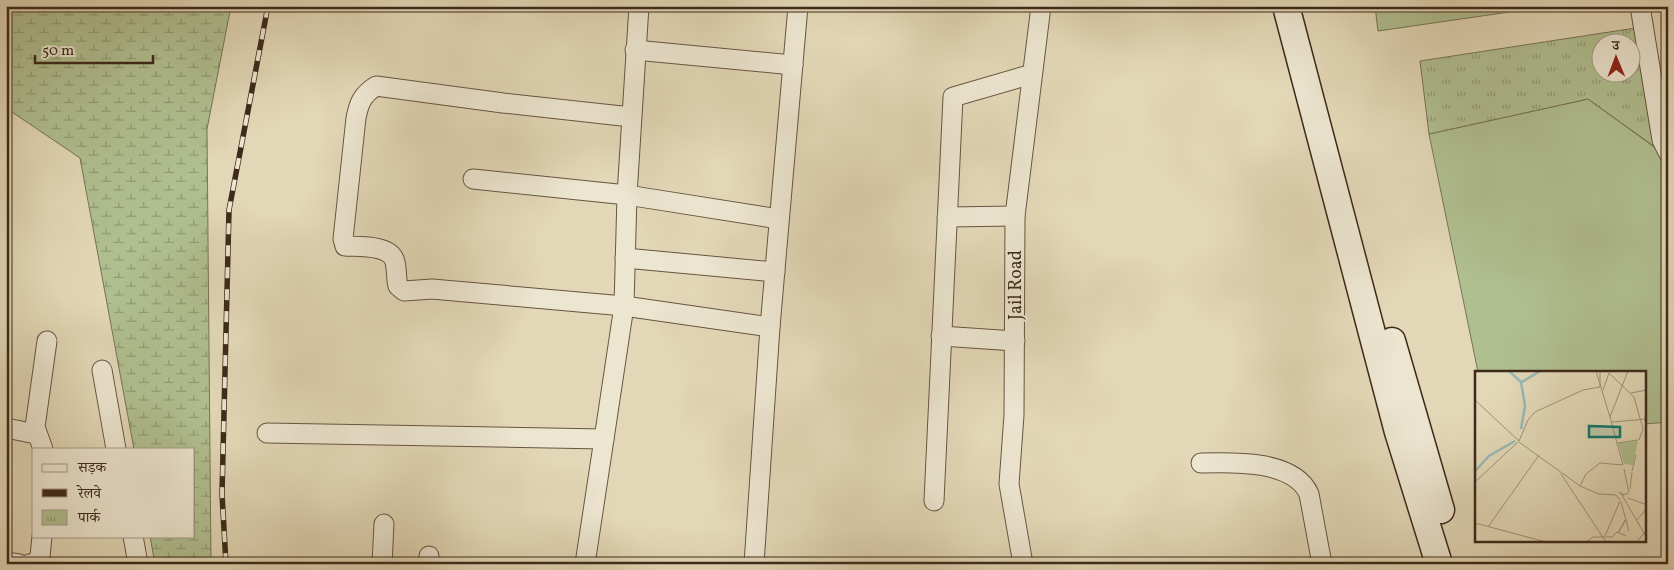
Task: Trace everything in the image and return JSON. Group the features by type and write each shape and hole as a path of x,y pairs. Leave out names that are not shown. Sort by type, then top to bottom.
{"main road":[{"path":"1286,6 1398,432 1439,564"},
{"path":"1305,6 1382,304 1456,564"}],"street":[{"path":"584,564 624,306 627,195 639,6"},
{"path":"754,564 770,327 798,6"},
{"name":"Jail Road","path":"1023,564 1009,484 1014,415 1015,216 1041,6"},
{"path":"1640,6 1662,140 1668,152"},
{"path":"635,50 793,65"},
{"path":"934,501 953,97 1032,74"},
{"path":"631,117 503,103 376,86 365,93 360,101 356,118 343,239 345,246 369,247 388,252 395,260 398,286 404,290 432,289 624,306 770,327"},
{"path":"473,180 627,195 779,219"},
{"path":"947,217 1015,216"},
{"path":"626,258 775,272"},
{"path":"941,336 1015,340"},
{"path":"40,441 36,421 47,341"},
{"path":"102,370 116,448"},
{"path":"6,428 40,441"},
{"path":"267,433 604,440"},
{"path":"1201,463 1229,462 1263,466 1297,477 1304,484 1309,494 1322,564"},
{"path":"382,564 384,524"},
{"path":"29,564 36,563 40,557 42,538"},
{"path":"133,538 138,564"},
{"path":"6,562 19,564"}],"green space":[{"path":"6,6 231,6 207,129 211,564 155,564 150,538 195,538 195,448 134,448 80,158 6,108"},
{"path":"1375,6 1537,6 1537,8 1378,31"},
{"path":"1642,27 1662,152 1588,99 1429,134 1420,61 1592,35 1592,82 1642,82 1642,32 1609,32"},
{"path":"1588,99 1668,157 1668,422 1646,424 1646,371 1478,371 1429,134"}],"railway":[{"path":"226,564 222,494 229,210 268,6"}]}
